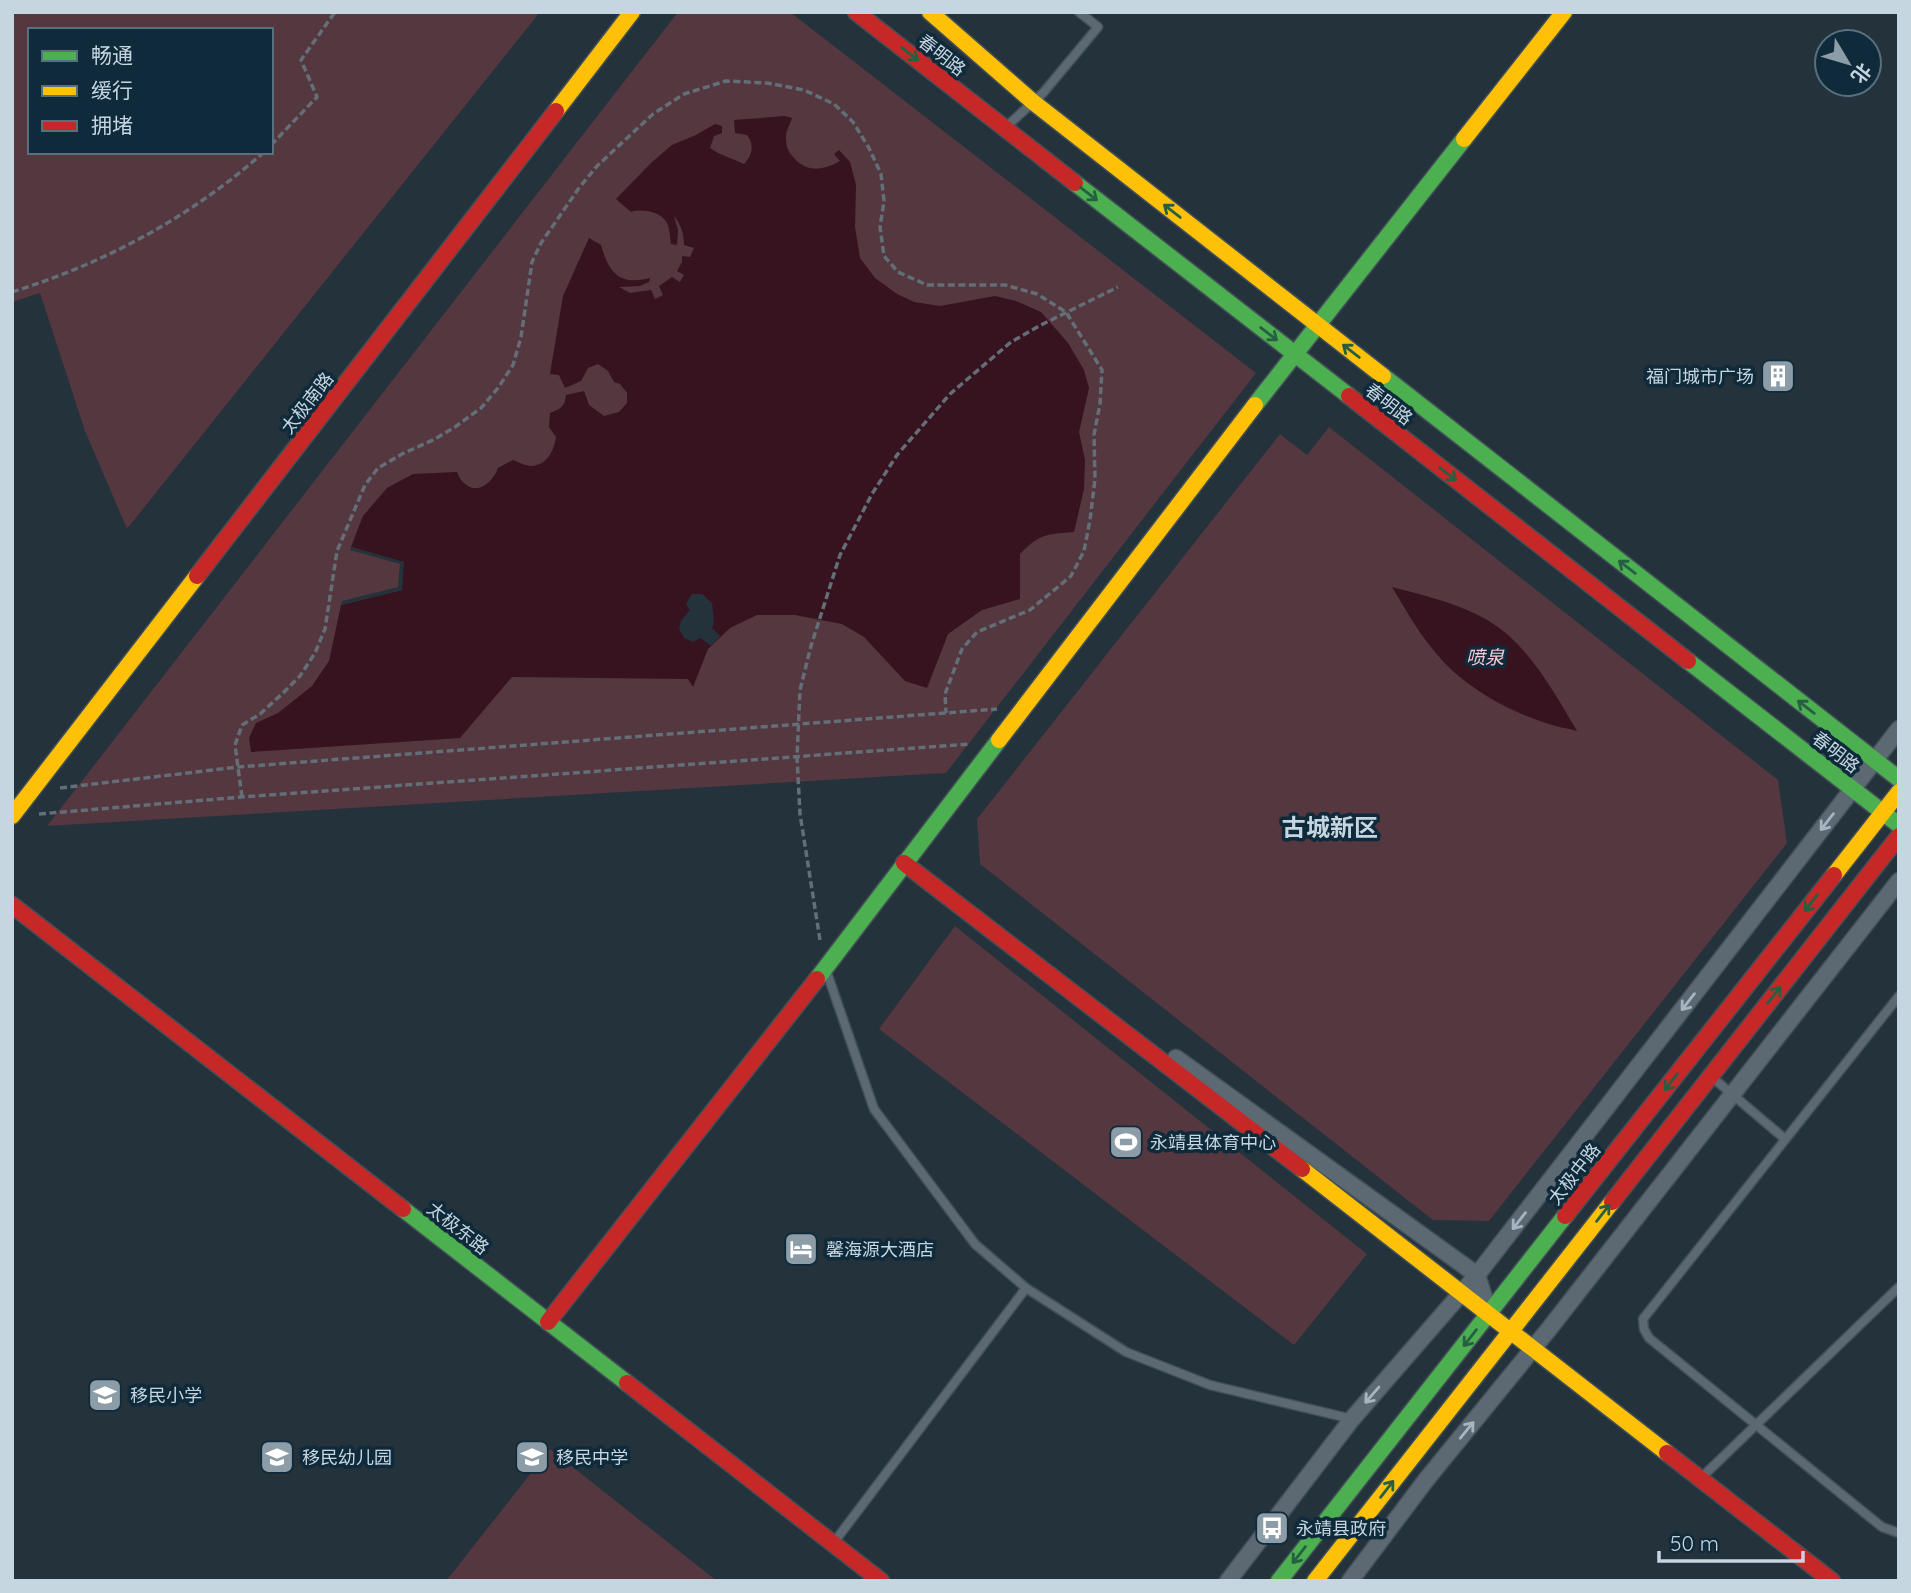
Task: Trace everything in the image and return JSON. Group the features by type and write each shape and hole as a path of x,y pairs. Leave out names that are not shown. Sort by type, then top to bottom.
{"main road":[{"name":"太极南路","path":"12,816 632,12"},
{"name":"春明路","path":"856,12 1899,825"},
{"name":"春明路","path":"930,12 1033,102 1899,779"},
{"path":"548,1322 825,968 1317,324 1564,12"},
{"name":"太极中路","path":"1279,1581 1899,792"},
{"path":"1315,1581 1899,836"},
{"path":"904,863 1462,1292 1832,1581"},
{"name":"太极东路","path":"12,905 881,1581"}],"street":[{"path":"1228,1581 1352,1419 1477,1275 1899,729"},
{"path":"904,863 1477,1275 1489,1313"},
{"path":"1350,1581 1426,1480 1534,1348 1899,881"}],"lane":[{"path":"1004,128 1043,93 1098,27 1079,12"},
{"path":"825,968 874,1109 975,1244 1027,1288 1126,1352 1210,1385 1352,1419"},
{"path":"1899,996 1643,1319 1649,1338 1882,1527 1899,1534"},
{"path":"1710,1076 1786,1139"},
{"path":"1700,1479 1899,1287"},
{"path":"833,1544 1027,1288"}],"path":[{"path":"273,143 317,97 301,60 335,12"},
{"path":"242,797 235,745 242,725 260,713 300,676 314,653 325,629 337,551 365,485 378,468 455,427 481,408 498,388 513,365 521,337 532,262 541,243 597,166 653,114 684,94 726,80 767,83 804,90 834,104 853,122 881,174 884,201 880,227 884,256 898,272 927,285 1005,285 1038,294 1066,312 1102,370 1100,404 1094,435 1096,479 1084,551 1071,576 1040,602 1030,610 977,632 962,649 945,694 946,713"},
{"path":"12,292 79,269 151,233 219,189 262,154"},
{"path":"825,968 800,814 797,757 800,690 840,555 872,494 897,455 950,394 1011,342 1118,287"},
{"path":"31,793 88,783 238,767 1024,707"},
{"path":"12,816 997,743"}],"shaded area":[{"path":"12,12 540,12 127,529 85,431 40,293 12,302"},
{"path":"678,12 790,12 1256,373 946,773 47,826"},
{"path":"1329,427 1778,780 1787,843 1489,1221 1433,1220 980,864 977,819 1280,434 1307,455"},
{"name":"永靖县体育中心","path":"955,926 1367,1254 1294,1345 879,1029"},
{"path":"550,1449 717,1581 446,1581"}],"water":[{"path":"785,116 792,118 786,134 787,148 800,163 816,169 828,166 840,161 834,154 839,150 850,162 856,185 855,227 860,258 875,278 914,302 940,306 995,296 1016,301 1041,312 1068,343 1084,370 1089,388 1079,432 1085,460 1084,489 1074,532 1044,536 1020,554 1020,599 982,610 948,634 927,688 905,681 864,637 842,624 795,615 757,615 730,628 708,649 693,687 688,679 512,677 460,738 251,752 249,738 256,723 278,713 312,686 329,661 341,605 402,590 403,562 351,547 363,516 387,488 413,474 457,472 468,486 479,488 488,483 498,468 513,460 531,466 546,460 552,452 556,437 549,427 550,413 562,407 566,395 584,391 589,405 604,416 619,412 627,403 627,393 620,384 614,382 608,371 598,364 588,368 581,381 565,388 559,375 550,374 563,296 589,238 601,245 608,263 617,275 630,280 650,278 649,282 640,286 619,287 630,293 651,290 655,299 663,295 659,286 672,277 680,282 684,275 677,271 682,256 690,257 694,248 684,245 682,229 674,216 678,230 677,245 671,244 668,225 662,217 647,211 631,212 616,199 672,145 715,124 722,126 722,133 714,136 710,148 744,164 751,154 752,146 747,135 735,133 734,120"},
{"name":"喷泉","path":"1392,587 1467,610 1507,634 1537,668 1577,731 1517,712 1463,680 1427,642"}],"pier":[{"path":"351,547 404,562 402,590 341,605 342,601 398,587 400,564 350,550"},
{"path":"692,594 702,594 712,603 712,628 720,636 711,646 700,638 693,642 684,638 679,629 681,621 690,610 686,604"}],"traffic: fast":[{"path":"1255,405 1464,139"},
{"path":"1075,183 1349,396"},
{"path":"1383,376 1899,779"},
{"path":"1688,661 1899,825"},
{"path":"817,979 999,740"},
{"path":"403,1209 627,1383"},
{"path":"1279,1581 1565,1216"}],"traffic: slow":[{"path":"556,111 632,12"},
{"path":"930,12 1033,102 1383,376"},
{"path":"1464,139 1564,12"},
{"path":"999,740 1255,405"},
{"path":"12,816 197,576"},
{"path":"1834,875 1899,792"},
{"path":"1302,1169 1667,1453"},
{"path":"1315,1581 1612,1202"}],"traffic: jam":[{"path":"856,12 1075,183"},
{"path":"197,576 556,111"},
{"path":"1349,396 1688,661"},
{"path":"1612,1202 1899,836"},
{"path":"904,863 1302,1169"},
{"path":"1565,1216 1834,875"},
{"path":"12,905 403,1209"},
{"path":"548,1322 817,979"},
{"path":"627,1383 881,1581"},
{"path":"1667,1453 1832,1581"}],"place":[{"name":"福门城市广场","path":"1778,376"},
{"name":"永靖县体育中心","path":"1126,1142"},
{"name":"馨海源大酒店","path":"801,1249"},
{"name":"移民小学","path":"105,1395"},
{"name":"移民幼儿园","path":"277,1457"},
{"name":"移民中学","path":"532,1457"},
{"name":"永靖县政府","path":"1272,1528"}],"district":[{"name":"古城新区","path":"1330,827"}]}
